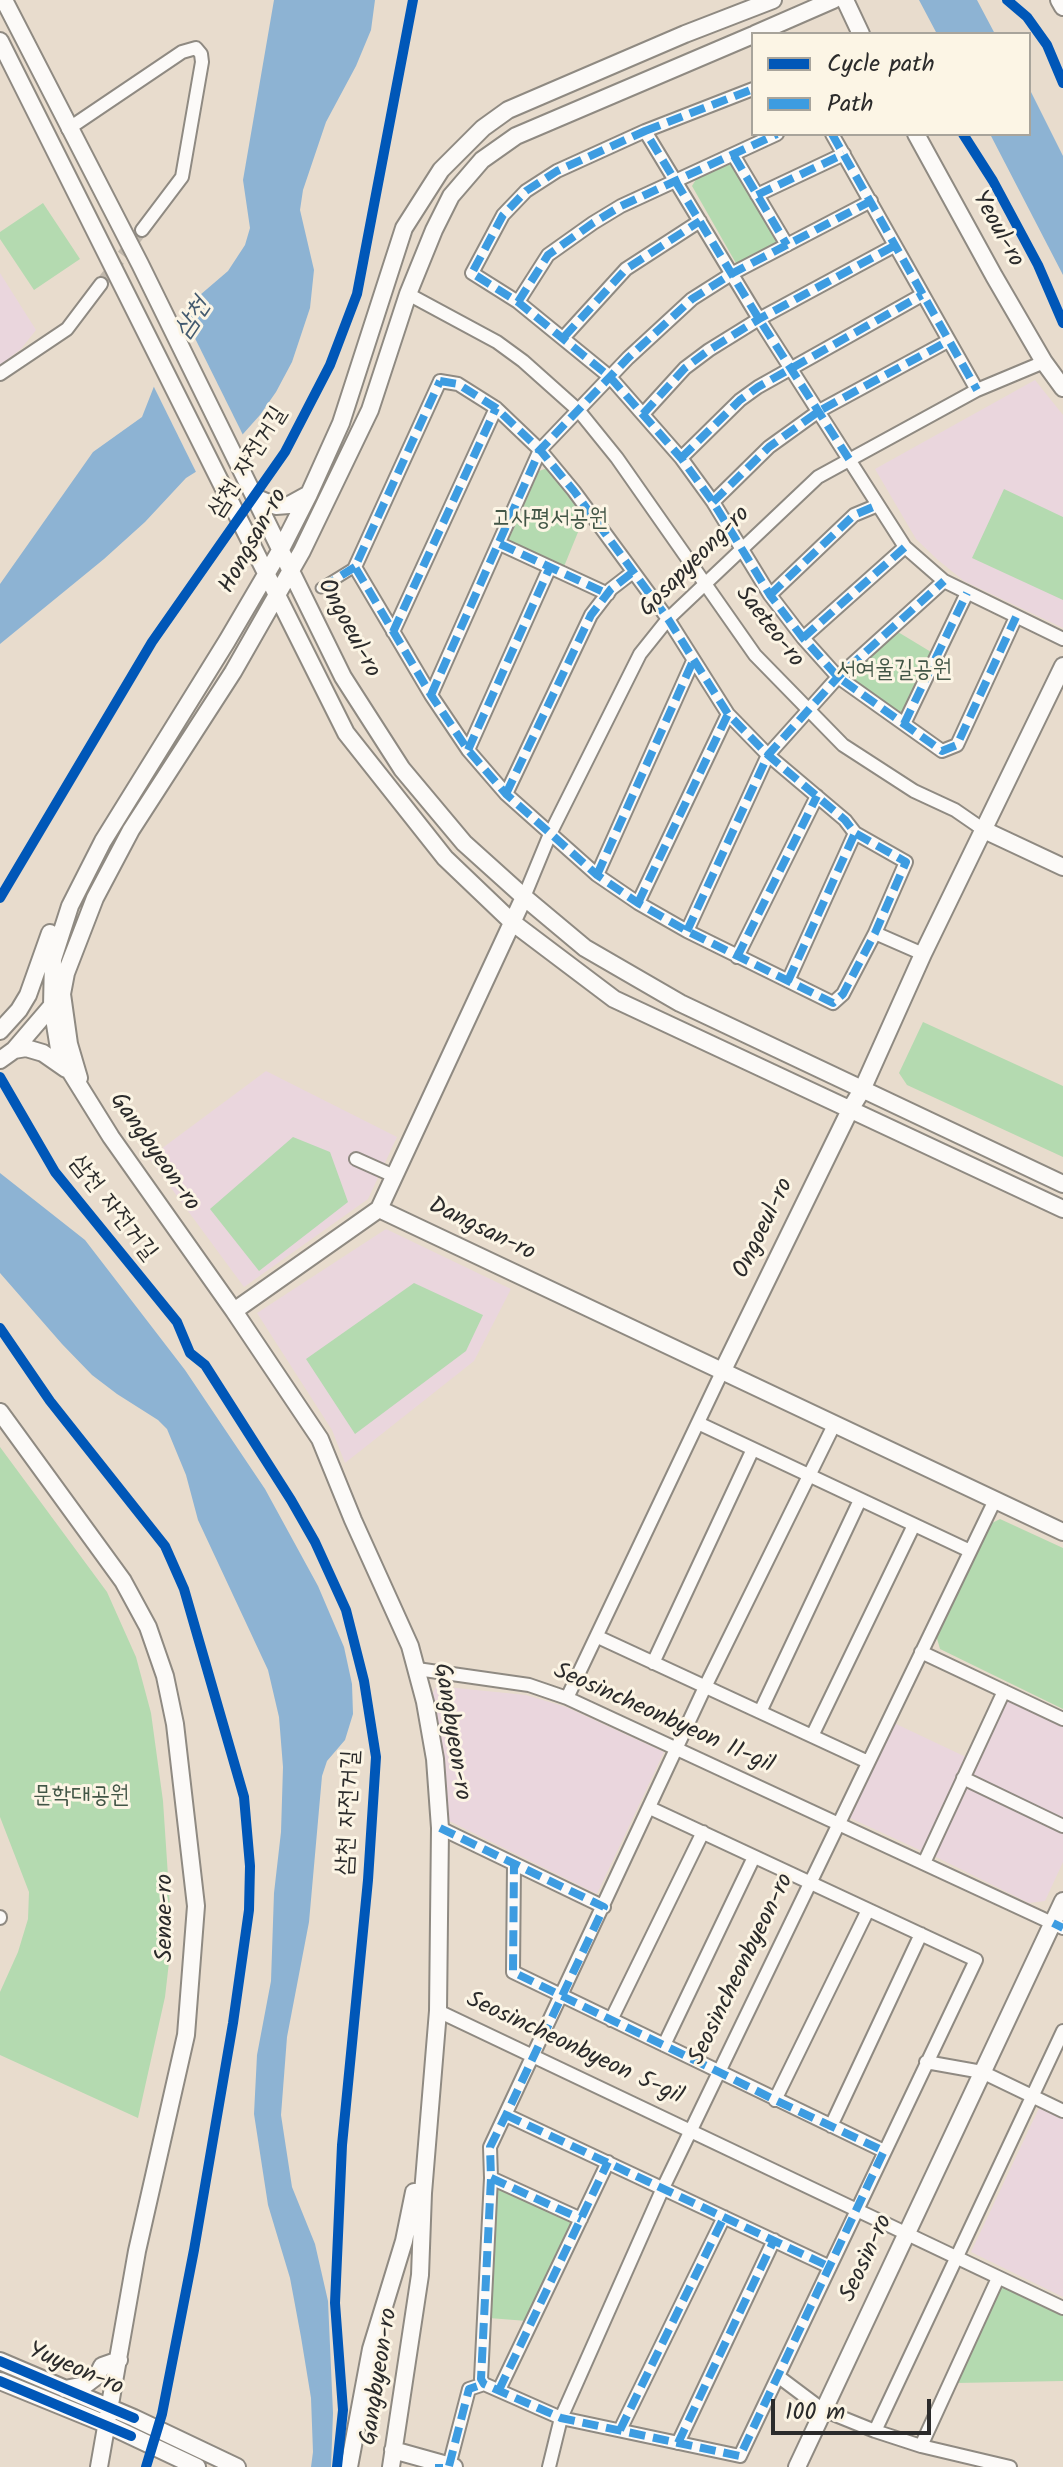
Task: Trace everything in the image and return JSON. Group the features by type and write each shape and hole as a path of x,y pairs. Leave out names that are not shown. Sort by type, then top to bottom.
{"street":[{"name":"Ongoeul-ro","path":"4,0 257,498 272,514 281,549 303,601 343,677 402,769 464,843 585,948 680,1003 1063,1184"},
{"name":"Hongsan-ro","path":"2,1029 28,995 62,906 70,906 103,841 281,549 341,423 404,228 441,170 483,128 508,110 773,0"},
{"name":"Hongsan-ro","path":"759,32 833,0"},
{"path":"845,0 860,32"},
{"path":"1059,0 1063,7"},
{"name":"Hongsan-ro","path":"7,1055 57,1000 95,898 131,830 233,672 291,569 370,410 408,294 451,196 482,160 516,136 751,35"},
{"name":"Ongoeul-ro","path":"0,41 346,733 445,858 512,922 614,999 1063,1209"},
{"path":"68,129 182,52 196,48 201,54 182,177 142,230"},
{"path":"751,90 645,131 557,171 526,191 503,215 472,273 518,302 610,377 681,458 713,502 770,595 803,638 838,677 942,751 957,745 1016,617"},
{"path":"645,131 759,319 905,547 944,581 1063,639"},
{"path":"518,302 548,255 593,223 621,206 773,136"},
{"path":"833,136 977,390"},
{"name":"Yeoul-ro","path":"917,136 1044,362 1063,388"},
{"path":"757,195 844,154"},
{"path":"734,156 787,245"},
{"path":"80,199 100,188"},
{"path":"431,695 540,450 665,322 692,299 733,273 871,201"},
{"path":"564,337 626,269 700,221"},
{"path":"643,414 685,368 709,350 759,319 894,246"},
{"path":"0,374 67,329 101,284"},
{"name":"Saeteo-ro","path":"408,294 497,342 579,411 617,458 755,655 843,745 914,791 955,810 984,830 1063,867"},
{"path":"681,458 740,400 922,295"},
{"path":"713,502 769,447 819,411 948,341"},
{"name":"Gosapyeong-ro","path":"512,922 550,834 640,654 668,619 818,477 977,390 1044,362"},
{"path":"321,588 355,567 440,381 458,384 496,408 540,450 574,491 668,619 728,714 768,755 845,820 855,833 906,862 875,933 843,994 833,1003 687,931 597,875 550,834 506,794 468,750 431,695 355,567"},
{"path":"393,632 496,408"},
{"path":"272,514 309,494"},
{"path":"770,595 854,515 878,505"},
{"path":"500,544 608,594"},
{"path":"803,638 905,547"},
{"path":"468,750 550,567"},
{"path":"506,794 591,615 608,594 633,572"},
{"path":"687,931 768,755 838,677 944,581"},
{"path":"904,724 967,593"},
{"path":"597,875 693,661"},
{"path":"862,1090 923,954 1063,666"},
{"path":"638,903 728,714"},
{"path":"737,957 817,796"},
{"path":"788,981 855,833"},
{"name":"Gangbyeon-ro","path":"70,906 53,959 60,1055 84,1095 320,1439 353,1520 394,1607 417,1669 435,1759 440,1828 438,2011 423,2193 420,2275 391,2467"},
{"path":"234,1311 379,1209 512,922"},
{"path":"875,933 923,954"},
{"name":"Gangbyeon-ro","path":"57,1000 84,1095"},
{"path":"7,1055 26,1048 43,1053 68,1071"},
{"name":"Ongoeul-ro","path":"722,1372 862,1090"},
{"path":"356,1159 394,1176"},
{"name":"Dangsan-ro","path":"379,1209 1063,1532"},
{"path":"567,1698 722,1372"},
{"name":"Senae-ro","path":"0,1412 123,1581 148,1627 165,1676 175,1724 196,1906 186,2035 137,2251 99,2467"},
{"path":"698,1423 970,1551"},
{"path":"650,1808 976,1960 738,2461 678,2443 561,2418 484,2384 481,2379 490,2147 705,1687 834,1425"},
{"path":"653,1663 753,1449"},
{"path":"760,1712 860,1500"},
{"name":"Seosincheonbyeon-ro","path":"549,2467 561,2418 663,2188 995,1500"},
{"path":"812,1736 914,1525"},
{"path":"598,1637 868,1762"},
{"path":"921,1652 1063,1719"},
{"name":"Seosincheonbyeon 11-gil","path":"417,1669 529,1685 567,1698 1058,1926"},
{"path":"924,1863 1004,1691"},
{"path":"963,1778 1063,1826"},
{"path":"440,1828 604,1907"},
{"path":"611,2020 703,1832"},
{"path":"664,2045 754,1857"},
{"path":"514,1864 513,1972 884,2151"},
{"name":"Seosin-ro","path":"797,2467 982,2072 1058,1926 1063,1901"},
{"path":"775,2100 868,1910"},
{"path":"831,2126 921,1934"},
{"name":"Seosincheonbyeon 5-gil","path":"438,2011 1063,2308"},
{"path":"875,2431 1032,2096 1057,2057 1063,2031"},
{"path":"926,2062 982,2072 1063,2111"},
{"path":"506,2115 830,2267"},
{"path":"499,2390 608,2162"},
{"path":"491,2178 581,2219"},
{"path":"349,2467 371,2349 404,2241 414,2192 423,2193"},
{"path":"620,2430 724,2217"},
{"path":"404,2241 423,2219"},
{"path":"678,2443 774,2240"},
{"path":"921,2446 998,2278"},
{"path":"65,2389 85,2385 97,2376 102,2366 119,2360"},
{"name":"Yuyeon-ro","path":"0,2361 65,2389 109,2417 131,2436 197,2467"},
{"path":"779,2377 823,2410 875,2431 921,2446 1010,2467"},
{"name":"Yuyeon-ro","path":"0,2381 109,2417 134,2418 237,2467"},
{"path":"393,2450 445,2466 469,2389 484,2384"}],"shaded area":[{"path":"0,273 36,330 21,349 0,365"},
{"path":"1035,380 1063,415 1063,628 964,581 938,560 916,539 875,469"},
{"path":"266,1071 397,1137 368,1199 244,1287 149,1158"},
{"path":"386,1229 511,1289 474,1361 345,1463 332,1430 257,1313"},
{"path":"436,1686 526,1695 566,1707 664,1752 597,1894 447,1820 431,1698"},
{"path":"1008,1699 1063,1723 1063,1862 1045,1901 1029,1903 934,1856"},
{"path":"894,1723 968,1758 924,1852 850,1818"},
{"path":"1039,2108 1063,2119 1063,2297 971,2252"}],"green space":[{"path":"731,164 781,242 737,265 692,186 698,176"},
{"path":"43,203 80,259 34,290 0,239 0,232"},
{"name":"고사평서공원","path":"550,467 585,515 563,569 508,541 539,471"},
{"path":"1004,489 1063,517 1063,600 972,558"},
{"name":"서여울길공원","path":"893,629 936,655 908,713 900,717 854,682 854,667"},
{"path":"923,1022 1063,1086 1063,1157 907,1085 899,1073"},
{"path":"293,1137 330,1152 348,1202 259,1271 210,1209"},
{"path":"414,1283 483,1315 466,1351 355,1434 306,1359"},
{"name":"문학대공원","path":"0,1447 107,1592 136,1657 151,1713 163,1801 172,1936 165,1997 138,2118 0,2055 0,1992 18,1952 28,1919 29,1892 0,1817"},
{"path":"1000,1519 1063,1548 1063,1709 940,1649 936,1635 990,1524"},
{"path":"500,2187 572,2222 527,2321 489,2318 494,2197"},
{"path":"1005,2285 1063,2314 1063,2381 956,2383"}],"water":[{"name":"삼천","path":"274,0 375,0 371,30 326,122 303,190 300,210 314,270 310,308 292,362 260,415 226,453 186,478 145,522 104,559 0,644 0,584 93,452 142,417 182,315 193,301 228,271 245,245 250,228 243,180"},
{"path":"919,0 977,0 994,32 936,32"},
{"path":"1031,92 1063,156 1063,275 991,136 1031,136"},
{"path":"0,1173 85,1240 185,1370 265,1489 318,1586 344,1647 352,1684 353,1714 345,1740 327,1761 322,1776 309,1922 287,2037 281,2115 292,2187 315,2244 328,2301 333,2413 331,2467 311,2467 311,2398 290,2278 268,2205 254,2114 257,2055 271,1981 274,1893 281,1832 283,1767 279,1717 268,1670 198,1520 186,1475 167,1429 92,1375 0,1273"}],"pier":[{"path":"181,310 245,439 228,456 198,476 152,383 166,339"}],"tunnel":[{"path":"101,284 142,230"}],"marked path":[{"path":"645,131 751,90"},
{"path":"849,459 759,319 645,131 557,171 526,191 503,215 472,273 518,302 610,377 681,458 713,502 770,595 838,677 942,751 957,745 1016,617"},
{"path":"518,302 548,255 593,223 621,206 773,136"},
{"path":"833,136 977,390"},
{"path":"757,195 844,154"},
{"path":"734,156 787,245"},
{"path":"431,695 540,450 628,358 692,299 733,273 871,201"},
{"path":"564,337 626,269 700,221"},
{"path":"643,414 685,368 709,350 759,319 894,246"},
{"path":"681,458 740,400 758,387 922,295"},
{"path":"713,502 769,447 819,411 948,341"},
{"path":"440,381 458,384 496,408 540,450 668,619 728,714 768,755 845,820 855,833 906,862 875,933 843,994 833,1003 687,931 597,875 506,794 468,750 431,695 355,567 440,381"},
{"path":"393,632 496,408"},
{"path":"770,595 854,515 878,505"},
{"path":"500,544 608,594"},
{"path":"803,638 905,547"},
{"path":"321,588 355,567"},
{"path":"468,750 550,567"},
{"path":"506,794 591,615 611,589 633,572"},
{"path":"687,931 768,755 838,677 944,581"},
{"path":"904,724 967,593"},
{"path":"597,875 693,661"},
{"path":"638,903 728,714"},
{"path":"737,957 817,796"},
{"path":"788,981 855,833"},
{"path":"440,1828 604,1907 562,1996 506,2115 490,2147 481,2379 484,2384 561,2418 740,2456 884,2151 775,2100 719,2072 562,1996 513,1972 514,1864"},
{"path":"1053,1923 1063,1928"},
{"path":"506,2115 830,2267"},
{"path":"499,2390 608,2162"},
{"path":"491,2178 581,2219"},
{"path":"620,2430 724,2217"},
{"path":"678,2443 774,2240"},
{"path":"449,2466 469,2389 484,2384"}],"cycle path":[{"name":"삼천 자전거길","path":"0,898 152,642 285,452 330,365 357,294 413,0"},
{"path":"1007,0 1027,17 1047,45 1063,83"},
{"path":"964,136 993,181 1038,265 1063,323"},
{"name":"삼천 자전거길","path":"0,1077 55,1172 177,1322 190,1353 205,1365 291,1500 315,1542 346,1610 364,1681 376,1757 368,1880 342,2145 335,2303 343,2410 337,2467"},
{"path":"0,1328 50,1401 165,1546 184,1589 244,1797 250,1866 249,1910 233,2023 162,2414 146,2467"},
{"path":"0,2361 134,2418"},
{"path":"0,2381 131,2436"}]}
